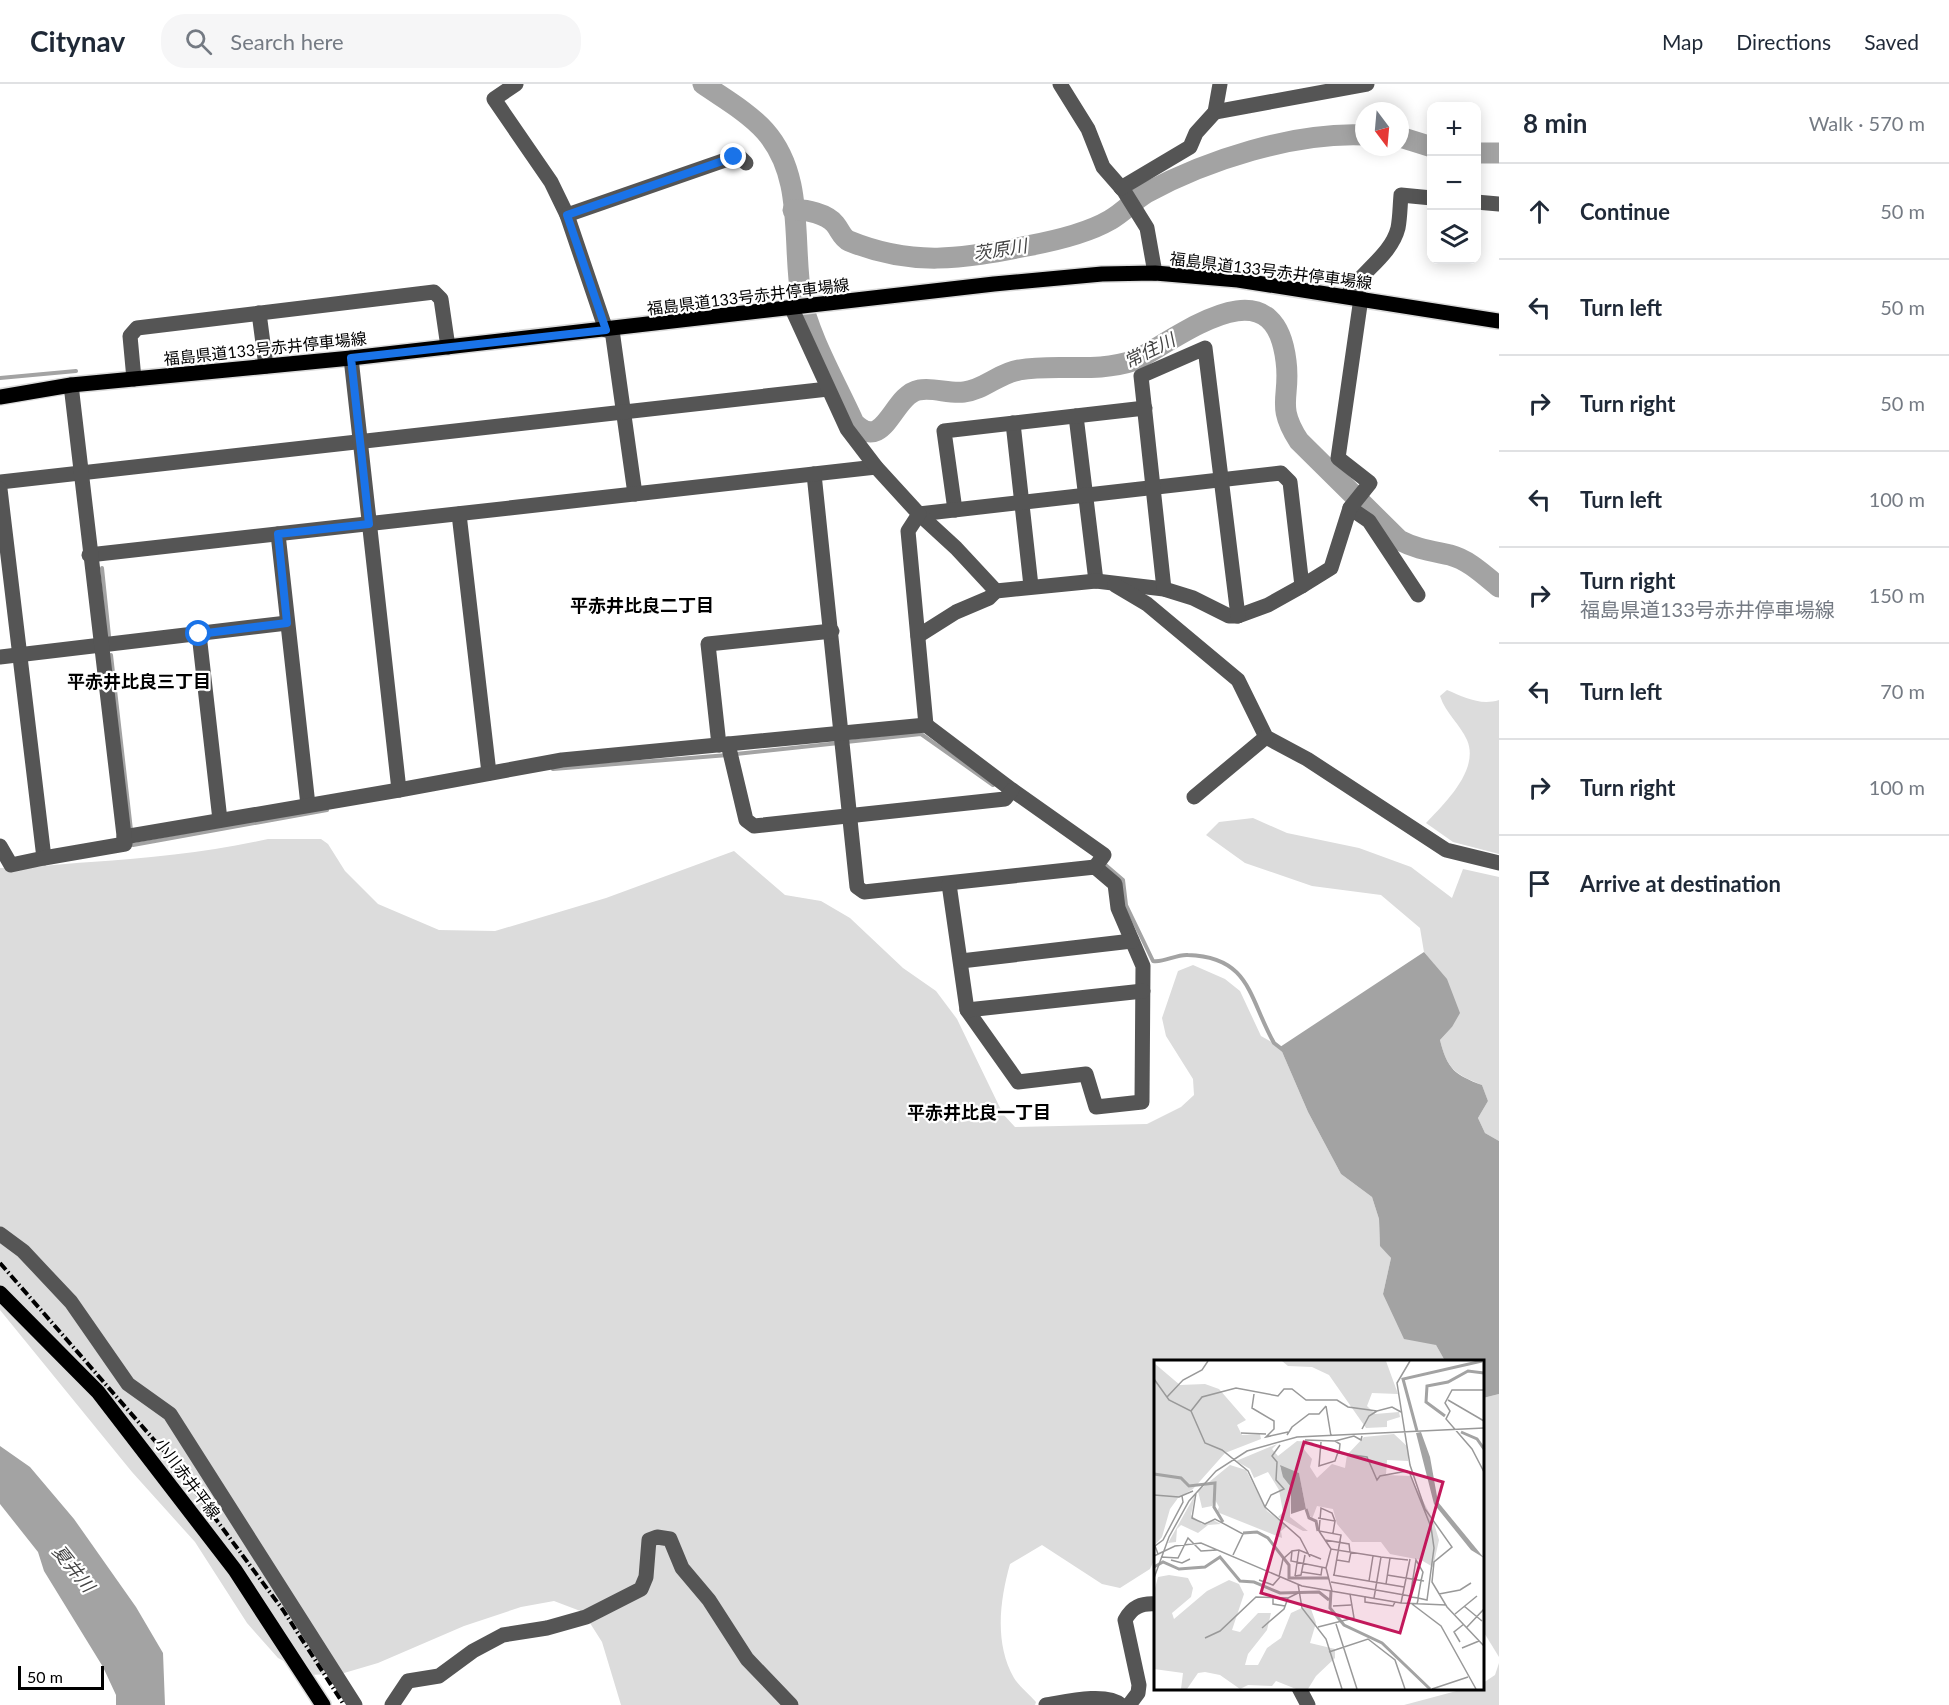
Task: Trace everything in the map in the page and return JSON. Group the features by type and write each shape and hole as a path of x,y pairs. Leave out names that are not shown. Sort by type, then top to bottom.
{"main road":[{"name":"福島県道133号赤井停車場線","path":"0,397 71,385 351,358 994,284 1102,274 1155,273 1238,280 1499,321"},
{"name":"小川赤井平線","path":"0,1293 99,1392 235,1570 320,1701"}],"street":[{"path":"516,84 494,99 551,182 567,215 609,330 635,494"},
{"path":"1060,84 1088,129 1103,167 1123,189 1139,213 1152,248 1155,273"},
{"path":"1123,189 1190,147 1196,133 1215,112 1220,84"},
{"path":"1215,112 1364,84"},
{"path":"567,215 734,157 739,156 746,163"},
{"path":"918,636 956,612 989,598 996,591 1031,586 1103,582 1164,588 1193,598 1229,616 1238,616 1268,605 1331,568 1351,505 1370,483 1338,458 1354,297 1353,285 1394,238 1398,228 1401,195 1427,198"},
{"path":"1481,202 1499,204"},
{"path":"134,379 130,336 137,328 434,292 441,299 448,347"},
{"path":"800,308 828,388 847,429 876,467 919,514 956,548 996,591"},
{"path":"259,313 266,366"},
{"path":"1164,588 1141,376 1205,348 1238,616"},
{"path":"351,358 399,790"},
{"path":"0,846 11,865 125,844 89,555 71,385"},
{"path":"0,482 828,388"},
{"path":"955,510 944,431 1145,408"},
{"path":"1076,416 1086,495 1103,582"},
{"path":"1013,423 1031,586"},
{"path":"89,555 876,467"},
{"path":"919,514 1281,473 1290,482 1302,586"},
{"path":"814,474 857,887 864,892 949,884 1098,863 1104,855 1009,794 926,725 908,531 919,514"},
{"path":"0,489 44,858"},
{"path":"1351,505 1369,521 1418,595"},
{"path":"459,514 489,773"},
{"path":"278,534 308,805"},
{"path":"1103,582 1148,604 1238,680 1266,737 1307,759 1446,850 1499,863"},
{"path":"0,657 287,623"},
{"path":"832,631 708,644 727,750 746,820 754,826 1009,794"},
{"path":"199,634 219,820"},
{"path":"124,837 562,760 727,750 843,739 926,725"},
{"path":"1194,796 1266,737"},
{"path":"949,884 967,1010 1018,1082 1086,1074 1096,1107 1142,1102 1143,966 1118,908 1115,884 1098,863"},
{"path":"961,961 1132,941"},
{"path":"967,1010 1143,990"},
{"path":"0,1234 23,1251 71,1302 128,1384 170,1414 355,1705"},
{"path":"392,1705 408,1682 439,1676 473,1651 503,1635 547,1628 586,1617 641,1589 646,1577 649,1540 657,1537 670,1539 682,1568 710,1600 747,1659 791,1705"},
{"path":"1129,1705 1138,1693 1139,1685 1125,1620 1130,1611 1144,1604 1154,1604"},
{"path":"1300,1690 1308,1705"},
{"path":"320,1701 326,1699 331,1705"},
{"path":"1046,1705 1087,1699 1116,1700 1121,1705"}],"shaded area":[{"path":"1447,690 1479,701 1499,700 1499,854 1453,842 1426,823 1458,786 1469,763 1470,751 1467,740 1440,696"},
{"path":"1253,818 1287,833 1359,848 1411,867 1452,898 1463,869 1499,877 1499,1141 1485,1133 1478,1118 1488,1101 1482,1085 1459,1074 1449,1064 1443,1050 1440,1040 1452,1027 1434,964 1424,952 1420,928 1381,895 1312,886 1245,863 1206,835 1219,822"},
{"path":"268,839 321,839 328,844 345,871 378,904 439,930 495,931 606,898 734,851 785,895 821,901 850,918 903,968 936,991 957,1019 1003,1114 1015,1127 1147,1124 1181,1107 1194,1095 1193,1079 1166,1036 1162,1018 1178,971 1193,965 1225,979 1240,991 1261,1036 1280,1047 1308,1112 1341,1174 1372,1197 1379,1219 1380,1245 1391,1258 1383,1294 1436,1345 1444,1360 1154,1360 1154,1560 1150,1569 1120,1588 1102,1584 1042,1545 1010,1564 1002,1607 1001,1636 1008,1665 1014,1678 1036,1702 1035,1705 621,1705 602,1642 583,1612 554,1601 521,1607 464,1626 378,1663 344,1673 311,1675 278,1658 247,1623 195,1542 132,1472 0,1310 0,868 158,856 224,848"},
{"path":"1499,1394 1499,1657 1484,1633 1484,1398"},
{"path":"1499,1663 1499,1705 1404,1705 1460,1690 1484,1690 1484,1682 1495,1675"}],"water":[{"path":"1424,952 1447,979 1460,1013 1452,1027 1440,1040 1446,1058 1454,1070 1465,1078 1482,1085 1488,1101 1478,1118 1485,1133 1499,1141 1499,1394 1484,1398 1484,1360 1444,1360 1436,1345 1404,1339 1383,1294 1391,1258 1380,1246 1379,1219 1372,1197 1341,1174 1308,1112 1280,1047"},
{"name":"夏井川","path":"0,1446 30,1467 74,1519 136,1607 163,1653 165,1705 116,1705 116,1695 103,1667 44,1571 38,1552 0,1504"}],"waterway":[{"name":"常住川","path":"703,84 751,118 765,131 778,149 792,188 801,296 805,311 816,343 854,423 865,431 873,432 881,428 902,402 910,394 919,390 964,392 1019,370 1121,364 1136,360 1201,323 1224,314 1246,310 1264,315 1278,331 1286,361 1286,409 1299,441 1399,540 1418,548 1464,560 1499,587"},
{"name":"茨原川","path":"793,210 810,211 822,215 831,220 847,240 872,249 894,255 959,257 1048,242 1091,229 1115,217 1146,193 1170,181 1223,159 1252,150 1309,138 1355,135"},
{"name":"茨原川","path":"1409,140 1427,145"},
{"name":"茨原川","path":"1481,153 1499,153"},
{"path":"0,378 76,371"},
{"path":"102,568 109,636"},
{"path":"111,655 131,830"},
{"path":"846,742 921,734 993,785"},
{"path":"736,754 839,743"},
{"path":"553,769 728,755"},
{"path":"132,843 133,845 327,810"},
{"path":"1102,862 1123,880 1126,905 1153,961 1188,955 1224,963 1245,983 1274,1043 1283,1050"}],"railway":[{"path":"0,1263 175,1464 283,1610 344,1705"}],"district":[{"name":"平赤井比良二丁目","path":"642,605"},
{"name":"平赤井比良三丁目","path":"139,681"},
{"name":"平赤井比良一丁目","path":"979,1112"}],"route":[{"path":"199,634 287,623 278,534 369,524 351,358 606,330 567,215 734,157"}]}
